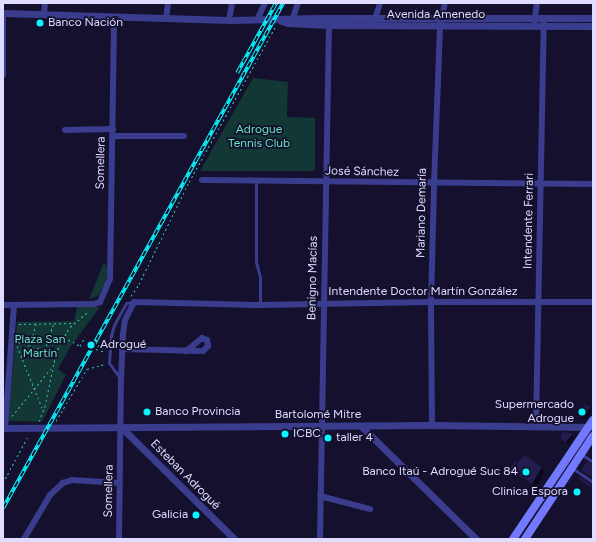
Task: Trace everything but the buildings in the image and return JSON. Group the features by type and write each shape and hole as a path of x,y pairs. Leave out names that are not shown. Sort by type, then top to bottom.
{"main road":[{"path":"513,539 591,427 593,420"},
{"path":"525,539 593,436"}],"street":[{"path":"44,14 45,3"},
{"path":"166,18 168,3"},
{"path":"229,20 232,3"},
{"path":"256,20 265,3"},
{"path":"293,18 298,3"},
{"path":"373,25 380,3"},
{"name":"Mariano Demaría","path":"432,425 431,302 434,184 441,22 445,3"},
{"path":"534,26 537,3"},
{"path":"3,13 3,75"},
{"name":"Avenida Amenedo","path":"3,13 229,20 279,20 293,18 373,25 534,17 593,18"},
{"name":"Somellera","path":"14,305 94,304 100,302 111,276 114,17"},
{"name":"Avenida Amenedo","path":"279,20 288,23 329,22 375,18 534,26 593,26"},
{"name":"Intendente Ferrari","path":"536,426 544,18"},
{"name":"Benigno Macías","path":"320,539 329,22"},
{"path":"65,130 113,129"},
{"path":"113,136 184,136"},
{"name":"José Sánchez","path":"202,180 434,184 593,184"},
{"name":"Somellera","path":"120,539 122,349 125,320 134,302"},
{"name":"Intendente Doctor Martín González","path":"134,302 260,305 431,302 593,302"},
{"path":"3,305 14,305 4,426"},
{"path":"122,349 186,351"},
{"name":"Bartolomé Mitre","path":"4,426 321,427 432,425 591,427"},
{"name":"Esteban Adrogué","path":"121,426 234,539"},
{"path":"361,426 476,539"},
{"path":"24,539 50,495 63,483 72,480 120,483"},
{"path":"320,496 370,509"}],"lane":[{"path":"256,181 256,262 260,277 260,305"},
{"path":"121,379 109,363 111,336 114,325 126,303 134,302"},
{"path":"581,454 593,462"},
{"path":"572,468 593,482"}],"path":[{"path":"126,303 139,284 190,182 279,20"},
{"path":"3,483 27,439 36,427 43,411 56,354 64,337 75,323 85,315"},
{"path":"30,346 36,323"},
{"path":"45,351 54,323"},
{"path":"12,324 75,323"},
{"path":"64,337 80,346 85,337"},
{"path":"43,411 15,342 56,354"},
{"path":"99,345 96,349 110,354"},
{"path":"53,427 87,369 109,363"},
{"path":"4,426 54,365"}],"green space":[{"name":"Adrogue Tennis Club","path":"253,78 288,82 287,117 315,118 315,171 200,171"},
{"path":"104,262 108,270 105,284 98,296 89,299"},
{"name":"Plaza San Martín","path":"77,307 100,307 71,346 58,369 66,375 42,422 8,421 17,322 74,321"}],"railway":[{"path":"237,73 276,3"},
{"path":"3,508 283,3"}],"place":[{"name":"Banco Nación","path":"40,23"},
{"name":"Adrogué","path":"91,345"},
{"name":"Banco Provincia","path":"147,412"},
{"name":"Supermercado Adrogue","path":"582,412"},
{"name":"ICBC","path":"285,434"},
{"name":"taller 4","path":"328,438"},
{"name":"Banco Itaú - Adrogué Suc 84","path":"526,472"},
{"name":"Clinica Espora","path":"577,492"},
{"name":"Galicia","path":"196,515"}]}
